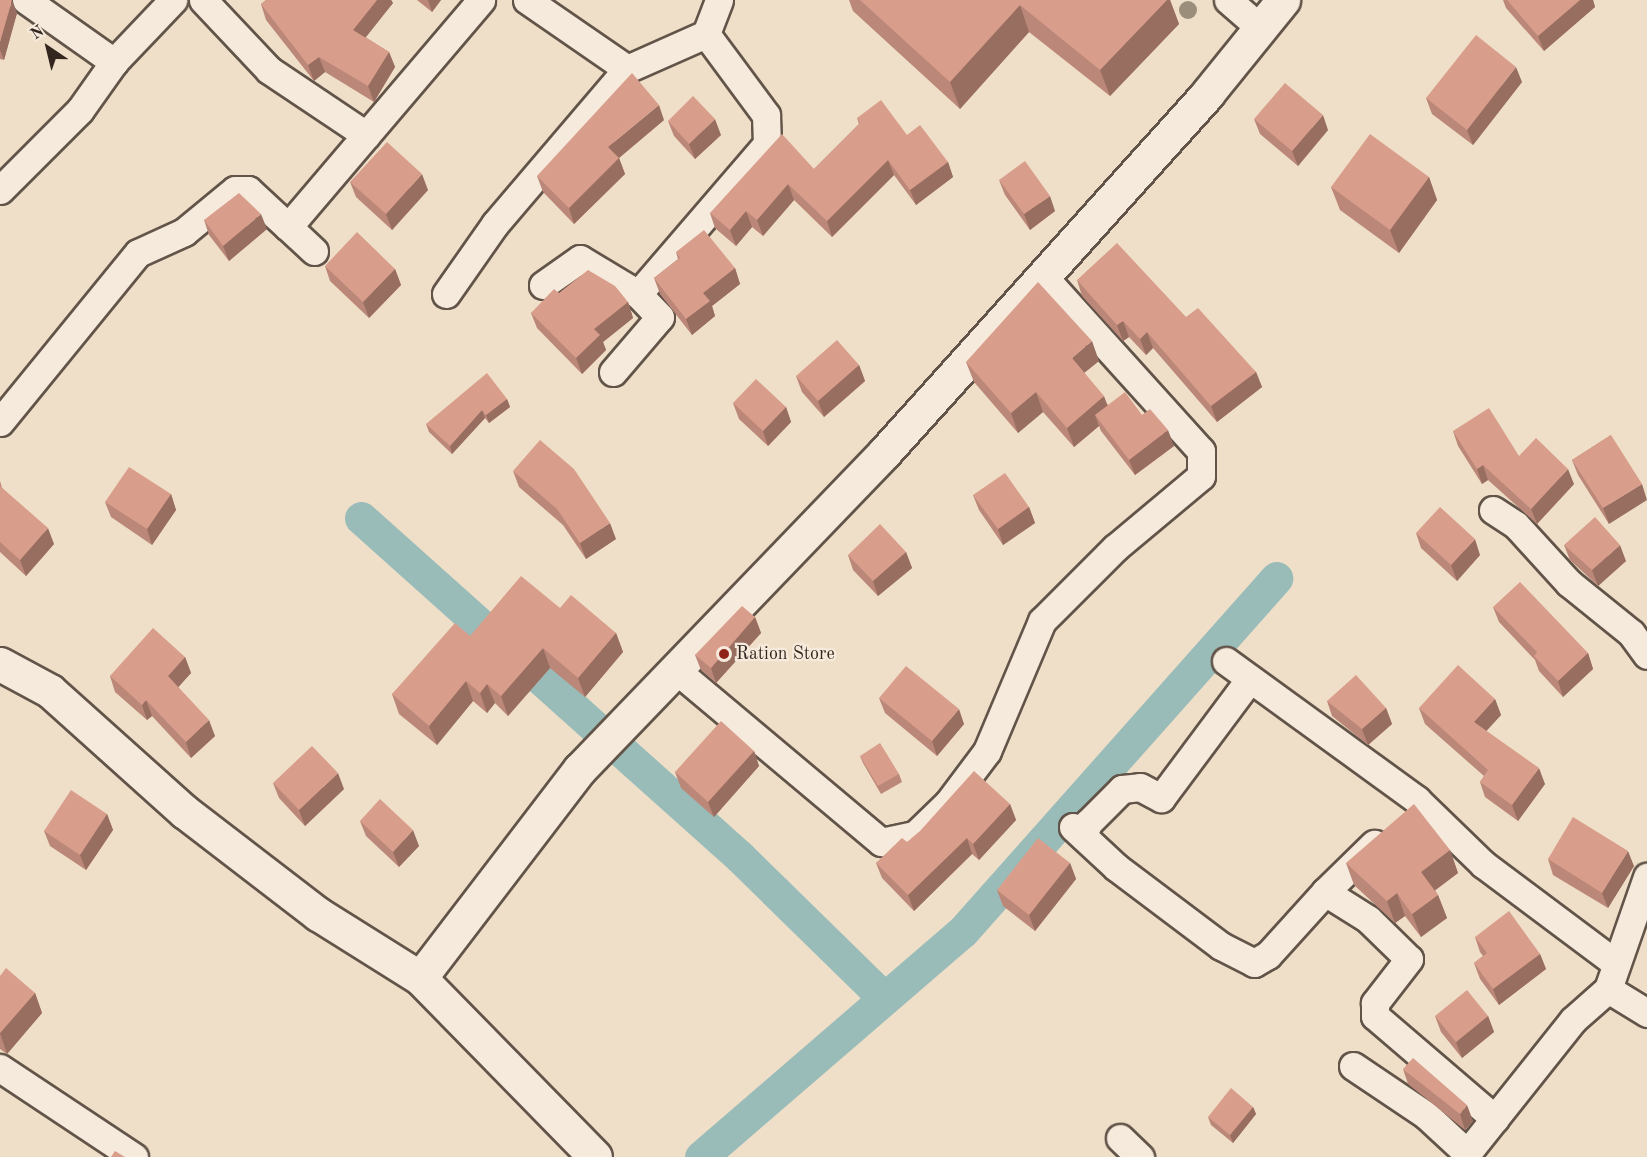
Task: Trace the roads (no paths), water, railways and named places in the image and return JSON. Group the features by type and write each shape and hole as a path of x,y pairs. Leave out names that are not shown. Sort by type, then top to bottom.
{"street":[{"path":"26,0 114,62"},
{"path":"0,190 80,110 114,62 173,0"},
{"path":"203,0 269,70 366,135"},
{"path":"288,227 481,0"},
{"path":"527,0 627,69"},
{"path":"446,294 495,224 627,69 706,34 719,0"},
{"path":"1228,0 1258,26"},
{"path":"420,978 580,769 676,670 1044,277 1207,94 1258,26 1283,0"},
{"path":"638,294 767,144 766,115 706,34"},
{"path":"0,422 138,253 184,232 235,190 248,190 314,251"},
{"path":"543,285 580,259 638,294 660,317 613,372"},
{"path":"676,670 881,842 915,835 948,803 987,751 1042,621 1115,548 1201,476 1201,451 1044,277"},
{"path":"1493,510 1516,525 1569,584 1631,633 1647,655"},
{"path":"1226,661 1403,814 1483,864 1614,962"},
{"path":"0,664 50,691 184,812 318,914 420,978 595,1157"},
{"path":"1249,680 1161,798 1140,788 1122,789 1078,832 1221,946 1254,963 1268,955 1325,892 1403,814"},
{"path":"1353,1066 1426,1115 1466,1155 1573,1020 1608,989 1614,962 1647,877"},
{"path":"1325,892 1368,919 1410,959 1376,1003 1375,1016 1495,1119"},
{"path":"1608,989 1647,1013"},
{"path":"0,1068 134,1157"},
{"path":"1120,1138 1140,1157"}],"waterway":[{"path":"361,518 739,856 884,998"},
{"path":"701,1157 963,931 1276,578"}],"place":[{"name":"Ration Store","path":"724,654"}]}
